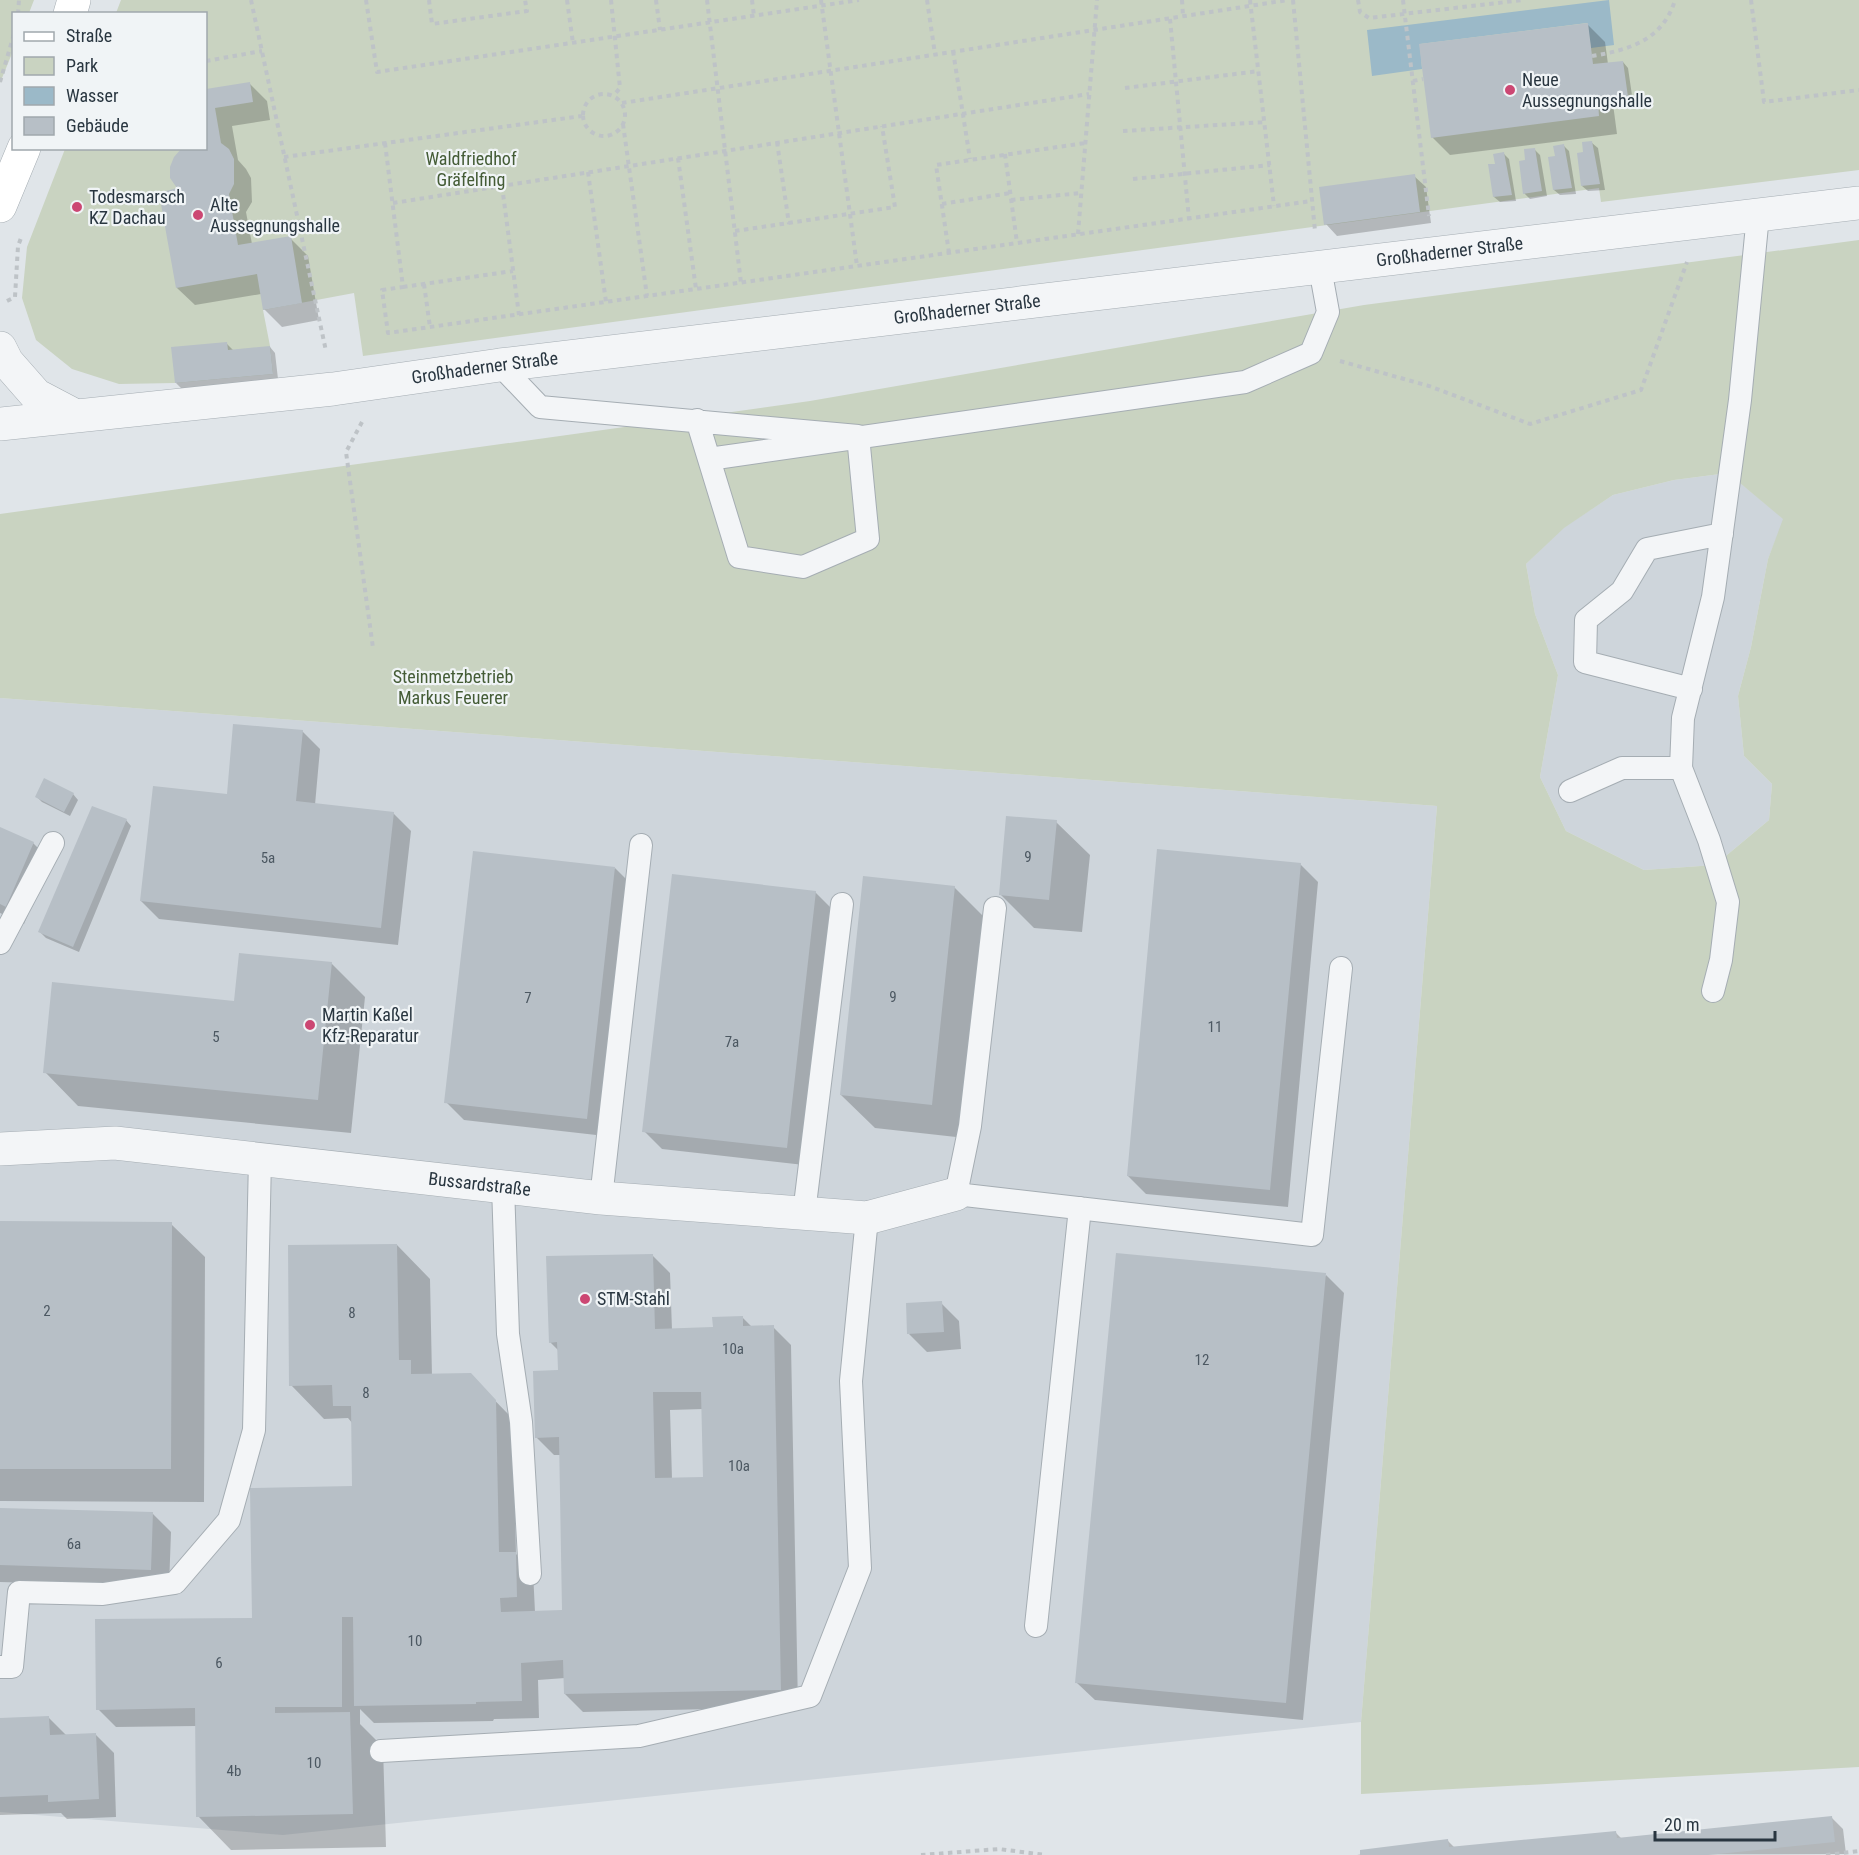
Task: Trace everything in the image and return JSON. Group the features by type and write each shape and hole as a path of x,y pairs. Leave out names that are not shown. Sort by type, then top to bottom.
{"main road":[{"path":"0,206 23,150"}],"street":[{"name":"Großhaderner Straße","path":"0,424 333,389 500,365 1859,203"},
{"path":"0,348 7,362 36,395 74,415"},
{"name":"Bussardstraße","path":"0,1149 115,1143 601,1198 867,1218 956,1194"}],"lane":[{"path":"1713,992 1721,960 1728,902 1709,840 1681,768 1683,718 1713,597 1740,400 1758,215"},
{"path":"709,459 1245,382 1311,353 1328,312 1320,268"},
{"path":"500,365 540,407 858,436"},
{"path":"697,420 739,557 803,567 868,539 858,436"},
{"path":"1691,689 1584,662 1586,620 1622,591 1647,549 1722,534"},
{"path":"1570,791 1622,768 1681,768"},
{"path":"0,943 53,843"},
{"path":"601,1198 641,845"},
{"path":"804,1213 842,904"},
{"path":"995,908 970,1126 956,1194 1312,1235 1341,968"},
{"path":"0,1666 12,1667 19,1592 103,1594 175,1583 229,1520 254,1430 260,1159"},
{"path":"502,1186 508,1334 521,1422 530,1574"},
{"path":"1036,1626 1080,1208"},
{"path":"381,1751 639,1736 810,1696 861,1568 851,1381 867,1218"}],"path":[{"path":"251,0 327,353"},
{"path":"366,0 377,72 754,16 821,3 860,0"},
{"path":"429,0 432,24 527,11 525,0"},
{"path":"567,0 573,43"},
{"path":"611,0 620,88 614,95"},
{"path":"656,0 660,30"},
{"path":"707,0 741,283"},
{"path":"752,0 754,16"},
{"path":"927,0 934,54"},
{"path":"1078,234 1097,0"},
{"path":"1182,0 1184,16"},
{"path":"1250,0 1274,206"},
{"path":"622,103 1288,0"},
{"path":"1293,0 1311,201 1320,268"},
{"path":"1358,0 1360,12 1369,18 1523,0"},
{"path":"1403,0 1434,253"},
{"path":"1592,56 1628,49 1644,40 1671,14 1675,0"},
{"path":"1750,0 1764,102 1859,90"},
{"path":"821,3 857,266"},
{"path":"1170,19 1189,219"},
{"path":"0,82 12,41"},
{"path":"207,62 262,51"},
{"path":"954,51 970,159"},
{"path":"1125,88 1259,71"},
{"path":"1413,81 1423,79"},
{"path":"603,93 614,95 622,103 626,113 623,124 616,133 605,136 594,134 585,126 582,116 584,104 592,96 603,93"},
{"path":"393,202 1089,94"},
{"path":"284,157 582,116"},
{"path":"1123,131 1265,122"},
{"path":"623,124 648,296"},
{"path":"735,231 895,207 882,126"},
{"path":"777,142 789,224"},
{"path":"385,143 403,287"},
{"path":"948,253 936,165 1085,143"},
{"path":"1005,154 1017,243"},
{"path":"678,158 696,289"},
{"path":"1133,179 1270,165"},
{"path":"588,172 606,302"},
{"path":"502,186 519,315"},
{"path":"942,204 1010,193"},
{"path":"1011,200 1081,193"},
{"path":"513,271 382,290 388,333 1311,201"},
{"path":"1311,353 1429,386 1530,424 1641,390 1702,220"},
{"path":"424,284 430,327"},
{"path":"366,414 346,452 373,648"},
{"path":"921,1855 999,1849 1045,1855"},
{"path":"1826,1855 1859,1851"}],"shaded area":[{"path":"1728,473 1784,519 1768,559 1751,647 1738,696 1744,756 1772,784 1769,820 1715,865 1644,870 1566,831 1540,777 1558,675 1535,614 1526,564 1563,528 1613,495 1674,480"},
{"path":"0,698 1437,806 1361,1722 283,1835 0,1812"}],"green space":[{"path":"0,0 34,0 29,12 12,12 12,53 0,83"},
{"name":"Waldfriedhof Gräfelfing","path":"121,0 1859,0 1859,170 1601,202 1599,188 363,356 354,293 263,310 273,374 175,383 119,384 72,369 36,340 22,298 27,247 65,150 207,150 207,12 116,12"},
{"name":"Steinmetzbetrieb Markus Feuerer","path":"1859,240 1859,1767 1361,1794 1361,1722 1437,806 0,698 0,514 810,401 1364,305","holes":["1728,473 1783,519 1768,559 1751,647 1738,696 1744,756 1772,784 1769,820 1715,865 1644,870 1566,831 1540,777 1558,675 1535,614 1526,564 1564,528 1613,495 1674,480"]}],"water":[{"path":"1609,0 1614,45 1591,48 1587,23 1420,44 1422,69 1372,76 1367,30"}],"building":[{"name":"Neue Aussegnungshalle","path":"1588,23 1593,64 1623,61 1628,97 1598,101 1599,116 1431,138 1419,44"},
{"name":"Alte Aussegnungshalle","path":"250,82 253,102 215,108 221,143 229,149 234,159 234,184 229,194 238,245 291,236 302,303 263,310 257,274 176,288 159,193 177,188 170,178 170,167 180,150 207,150 207,89"},
{"path":"1592,141 1600,184 1581,186 1577,153 1583,152 1582,142"},
{"path":"1564,144 1572,188 1553,190 1548,157 1555,156 1553,146"},
{"path":"1535,148 1542,191 1523,194 1519,161 1525,160 1524,149"},
{"path":"1504,152 1512,195 1493,197 1488,164 1495,164 1493,154"},
{"path":"1415,174 1420,212 1324,225 1319,187"},
{"path":"227,342 228,350 270,346 273,374 175,383 171,347"},
{"path":"233,724 303,730 296,801 394,812 381,928 140,901 153,786 227,794"},
{"path":"44,778 74,793 64,812 35,797"},
{"path":"92,806 127,819 73,947 38,932"},
{"path":"1006,816 1057,820 1049,900 999,895"},
{"path":"0,827 34,842 6,907 0,904"},
{"path":"1157,849 1301,863 1270,1190 1127,1176"},
{"path":"473,851 615,867 587,1119 444,1103"},
{"path":"672,874 816,891 787,1148 642,1132"},
{"path":"863,876 955,886 932,1105 840,1095"},
{"path":"239,953 332,962 318,1100 43,1073 52,982 234,1001"},
{"path":"0,1221 172,1222 171,1469 0,1469"},
{"path":"397,1244 399,1360 411,1360 411,1374 471,1373 496,1400 499,1552 516,1552 517,1597 500,1598 501,1612 562,1610 559,1437 535,1438 533,1371 558,1370 557,1342 549,1343 546,1256 653,1254 655,1329 713,1327 712,1317 743,1316 743,1326 774,1325 781,1690 564,1694 563,1660 521,1663 522,1701 354,1706 353,1617 342,1617 342,1707 275,1707 275,1713 350,1712 353,1814 196,1817 195,1708 96,1710 95,1619 252,1618 250,1488 352,1486 351,1406 333,1406 332,1385 289,1386 288,1245","holes":["653,1392 701,1392 703,1477 655,1478"]},
{"path":"1116,1253 1326,1273 1286,1703 1075,1683"},
{"path":"942,1301 944,1332 907,1334 906,1303"},
{"path":"0,1508 153,1512 151,1570 0,1565"},
{"path":"49,1716 50,1735 96,1733 99,1799 48,1802 48,1795 0,1797 0,1718"},
{"path":"1832,1816 1835,1842 1708,1855 1360,1855 1360,1850 1448,1839 1449,1847 1616,1831 1617,1838"}],"place":[{"name":"Neue Aussegnungshalle","path":"1510,90"},
{"name":"Todesmarsch KZ Dachau","path":"77,207"},
{"name":"Alte Aussegnungshalle","path":"198,215"},
{"name":"Martin Kaßel Kfz-Reparatur","path":"310,1025"},
{"name":"STM-Stahl","path":"585,1299"}]}
